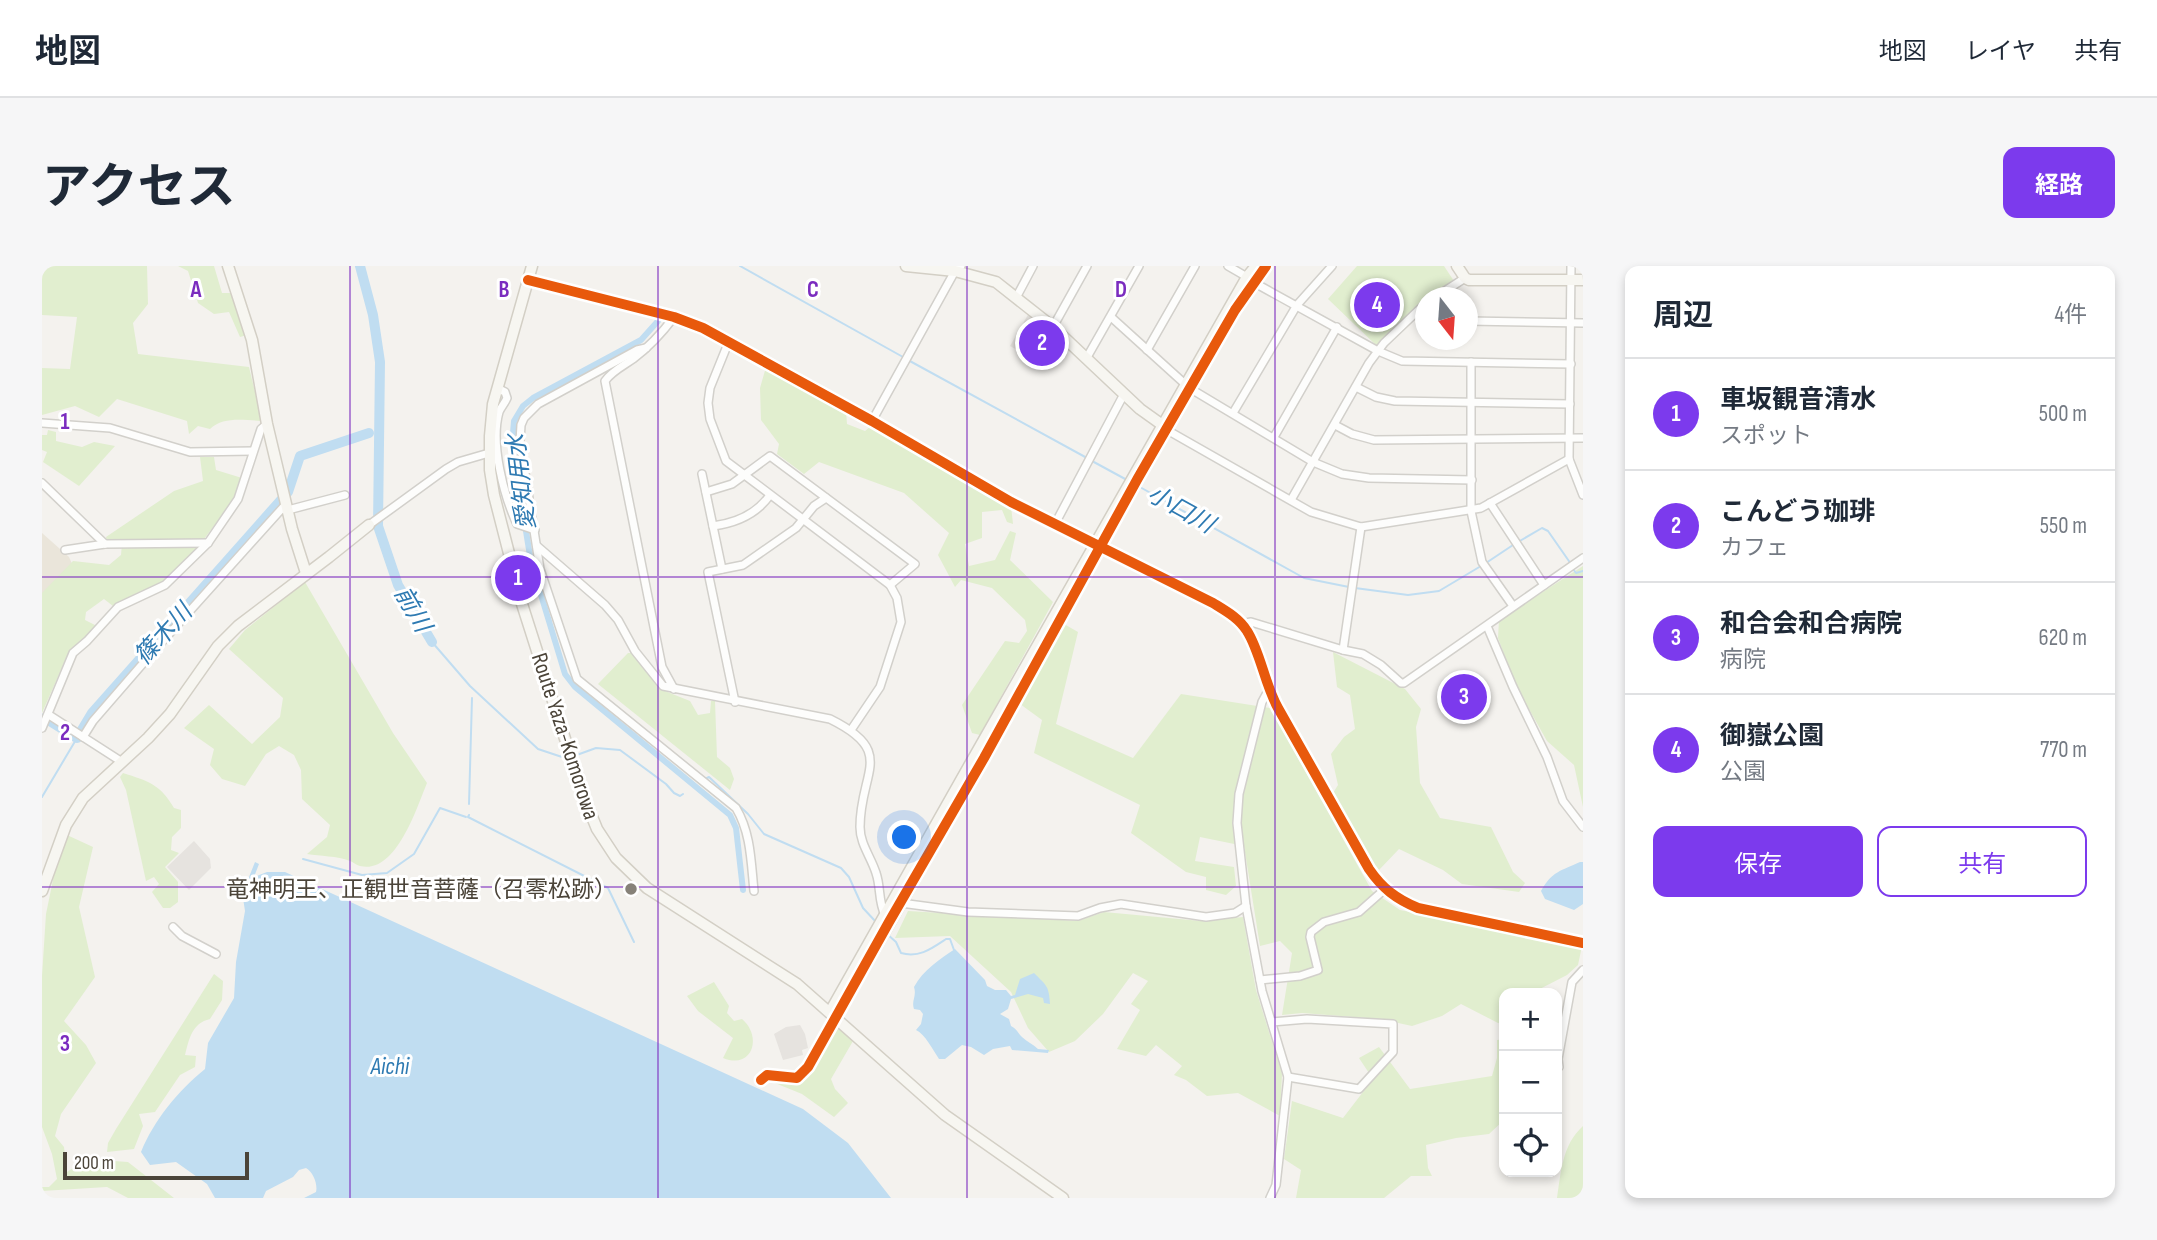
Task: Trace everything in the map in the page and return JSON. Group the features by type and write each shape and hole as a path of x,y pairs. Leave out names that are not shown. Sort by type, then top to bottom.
{"street":[{"path":"228,266 252,340 267,424 306,573"},
{"name":"Route Yaza-Komorowa","path":"532,266 493,404 489,453 494,495 516,580 571,757 597,829 626,869 663,900 797,984 944,1115 1063,1198"},
{"path":"911,266 958,268 996,282 1053,327 1151,419 1311,512 1361,527 1471,511 1569,459"},
{"path":"1017,296 1033,266"},
{"path":"1053,327 1087,266"},
{"path":"1086,359 1139,266"},
{"path":"1147,350 1195,266"},
{"path":"1228,266 1402,362 1570,364"},
{"path":"761,1080 767,1075 792,1079 802,1074 885,915 1256,266"},
{"path":"1250,279 1266,266"},
{"path":"1233,413 1297,305 1332,266"},
{"path":"1457,266 1469,280 1583,281"},
{"path":"1571,266 1569,459 1583,495"},
{"path":"872,421 958,268"},
{"path":"1451,287 1465,278"},
{"path":"528,280 674,317 729,340 1011,502 1213,603 1241,624 1250,637 1268,691 1369,869 1385,889 1399,900 1418,908 1583,943"},
{"path":"674,317 662,333 609,375 606,381 662,667 674,689"},
{"path":"1111,317 1188,386 1313,462 1352,477 1472,480"},
{"path":"1291,500 1378,351 1415,317"},
{"path":"1478,321 1583,323"},
{"path":"1274,437 1337,327"},
{"path":"729,340 710,388 709,411 726,461 890,585 897,598 901,622 880,687 851,730"},
{"path":"646,348 637,350 538,404 524,418 520,441 540,569 577,679 736,808 745,822 754,891"},
{"path":"1471,362 1471,511 1484,564 1513,606"},
{"path":"1356,387 1376,397 1395,401 1570,404"},
{"path":"498,388 507,398 500,410 497,437 506,495 517,524 535,530"},
{"path":"1055,524 1124,394"},
{"path":"42,423 110,428 190,452 253,451"},
{"path":"42,728 73,653 118,607 165,585 208,543 237,499 261,429 267,424"},
{"path":"1335,425 1352,434 1374,440 1583,438"},
{"path":"42,891 52,860 72,816 91,789 170,714 218,646 238,626 378,517 446,469 458,462 489,453"},
{"path":"706,492 725,488 770,456 915,564 890,585"},
{"path":"702,474 722,569"},
{"path":"42,483 105,544"},
{"path":"83,737 117,692 287,507 345,495"},
{"path":"713,526 746,517 755,512 770,495"},
{"path":"735,702 708,572 743,565 796,528 814,506 826,498"},
{"path":"1490,503 1544,584"},
{"path":"1343,650 1361,527"},
{"path":"65,550 105,544 208,543"},
{"path":"833,1014 901,903 997,736 1097,544"},
{"path":"537,546 605,605 618,620 635,651 663,686 830,719 851,730 867,745 871,758 860,828 864,846 877,875 881,907 885,915"},
{"path":"1241,624 1251,622 1363,654 1404,683 1583,558"},
{"path":"1487,626 1547,757 1563,801 1583,827"},
{"path":"1268,691 1262,702 1239,794 1238,836 1246,906 1260,980 1288,1077 1276,1185 1270,1198"},
{"path":"49,715 122,762"},
{"path":"1260,980 1300,976 1318,970 1311,932 1324,922 1359,912 1385,889"},
{"path":"901,903 968,912 1078,916 1121,904 1206,917 1235,914 1246,906"},
{"path":"173,927 182,936 216,954"},
{"path":"1559,1051 1572,982 1583,971"},
{"path":"1272,1022 1307,1019 1393,1024 1393,1052 1359,1089 1288,1077"}],"shaded area":[{"path":"1029,313 1041,325 1024,354 1010,346"},
{"path":"42,533 69,557 76,573 42,627"},
{"path":"194,841 210,859 211,868 189,890 167,867"},
{"path":"800,1025 808,1048 802,1050 803,1055 783,1060 774,1034 786,1027"}],"green space":[{"path":"42,266 147,266 148,304 133,323 138,354 249,367 262,421 228,420 210,429 198,426 189,434 187,421 117,399 99,417 75,406 42,415 42,368 70,369 77,317 42,315"},
{"path":"178,266 214,266 222,293 232,293 247,335 240,337 229,312 214,314 198,303 188,271"},
{"path":"1357,266 1444,266 1454,281 1445,287 1415,287 1415,309 1378,347 1328,299"},
{"path":"766,367 846,411 847,424 865,431 871,426 1011,506 1013,524 1007,522 1002,510 982,512 982,538 965,544 969,566 995,560 1010,531 1016,533 1010,560 1053,602 980,735 972,733 962,705 1005,641 1019,643 1027,631 1025,620 992,588 961,580 955,587 938,555 949,533 904,493 819,462 804,474 777,454 779,444 761,420 760,388"},
{"path":"48,430 56,432 56,441 82,447 94,442 115,446 79,486 43,462 47,452 42,450 42,435 47,435"},
{"path":"200,457 214,457 216,470 242,478 235,498 192,555 159,586 113,606 104,599 86,612 85,620 97,626 68,654 42,713 42,593 73,561 109,565 121,555 122,543 107,542 106,537 174,491 203,481"},
{"path":"1583,566 1583,807 1574,765 1547,741 1516,686 1498,638 1499,620"},
{"path":"305,582 393,733 427,783 403,837 384,860 373,866 360,866 340,858 307,854 327,837 330,825 302,799 301,770 294,755 279,746 266,754 245,786 222,779 210,765 214,749 184,728 209,705 252,744 280,717 283,698 229,649 245,630"},
{"path":"1064,624 1078,632 1056,724 1133,758 1181,694 1270,708 1372,891 1400,910 1582,946 1578,965 1567,975 1542,988 1499,988 1499,1023 1461,1004 1442,1016 1412,1026 1380,1019 1302,1013 1282,1015 1292,953 1280,941 1260,946 1244,846 1200,837 1195,861 1234,867 1236,886 1226,895 1206,890 1206,877 1186,872 1131,833 1140,805 1034,753 1042,720 1020,704"},
{"path":"1333,652 1405,689 1421,709 1416,727 1420,783 1440,818 1491,827 1513,872 1525,883 1519,892 1462,884 1443,870 1399,849 1378,871 1333,793 1338,785 1331,754 1344,737 1355,729 1350,695 1337,687"},
{"path":"628,653 632,653 665,691 690,701 698,715 710,713 711,701 715,701 717,757 730,768 734,779 730,790 598,684"},
{"path":"123,773 153,784 174,808 181,810 181,828 172,837 171,850 179,853 165,867 178,882 178,902 170,908 163,908 152,892 159,884 154,877 146,881 126,790 120,777"},
{"path":"67,835 93,847 79,907 95,977 64,1021 86,1045 96,1063 61,1114 55,1136 64,1147 67,1172 86,1159 128,1162 174,1198 128,1198 107,1187 42,1191 42,1187 49,1187 57,1179 52,1154 42,1127 42,976 46,914 55,870"},
{"path":"908,911 1078,921 1104,912 1201,921 1243,917 1256,990 1282,1074 1280,1116 1238,1093 1207,1096 1186,1080 1174,1075 1182,1066 1156,1045 1146,1056 1117,1049 1140,1010 1131,1004 1148,981 1133,973 1103,1014 1075,1041 1049,1052 1028,1028 1011,992 950,936 895,938"},
{"path":"214,974 223,981 222,1000 210,1019 199,1024 190,1038 185,1055 196,1056 195,1067 180,1075 155,1112 139,1114 143,1126 134,1149 107,1152 108,1143 116,1129"},
{"path":"714,982 729,1006 727,1013 734,1021 742,1019 752,1034 751,1050 741,1060 723,1058 733,1038 698,1011 687,996"},
{"path":"837,1027 853,1041 831,1079 835,1089 848,1103 834,1117 802,1094 770,1081 806,1077"},
{"path":"1497,1040 1499,1125 1489,1134 1426,1145 1428,1168 1432,1176 1411,1176 1384,1198 1296,1198 1301,1170 1284,1159 1292,1101 1343,1118 1373,1079 1359,1058 1379,1047 1410,1089 1492,1076 1497,1058"},
{"path":"1583,1126 1583,1192 1579,1198 1557,1198 1562,1166 1576,1133"}],"water":[{"name":"Aichi","path":"255,862 259,864 254,877 267,872 285,872 803,1109 848,1143 891,1198 304,1198 316,1192 316,1182 306,1168 266,1191 263,1198 215,1198 207,1184 176,1162 150,1165 141,1152 146,1140 168,1107 205,1069 208,1043 234,998 236,962 245,911 241,885 243,880 249,877"},
{"path":"1583,862 1583,904 1574,910 1545,899 1541,891 1549,879"},
{"path":"955,949 985,980 987,986 995,990 1006,990 1011,996 1015,995 1020,979 1034,973 1045,984 1050,1004 1044,1003 1043,998 1028,994 1011,999 1008,1009 1000,1014 1009,1019 1011,1026 1024,1039 1038,1049 1049,1050 1048,1053 1012,1050 1010,1046 993,1049 984,1055 962,1045 945,1059 939,1059 926,1039 916,1030 921,1024 923,1014 914,1009 914,987 927,970"}],"waterway":[{"name":"前川","path":"360,266 373,315 380,362 378,526 398,585 432,642"},
{"name":"小口川","path":"740,266 903,357"},
{"name":"愛知用水","path":"658,321 641,340 533,398 523,406 514,421 512,445 531,562 565,674 575,687 730,815 736,828 743,890"},
{"name":"小口川","path":"908,360 1087,458"},
{"name":"篠木川","path":"288,492 300,456 369,433"},
{"name":"小口川","path":"1092,461 1127,480"},
{"name":"小口川","path":"1138,486 1304,578 1349,587"},
{"name":"篠木川","path":"42,722 45,718 77,738 92,713 281,500"},
{"name":"小口川","path":"1518,542 1542,528 1548,531 1571,564"},
{"name":"小口川","path":"1486,563 1513,545"},
{"name":"小口川","path":"1355,588 1408,595 1439,591 1481,566"},
{"name":"小口川","path":"1573,569 1576,573 1583,571"},
{"name":"前川","path":"432,642 470,686 538,749 565,758"},
{"path":"469,804 472,698"},
{"path":"42,797 77,738"},
{"name":"前川","path":"574,756 596,748 620,750 674,793 680,796 683,794"},
{"name":"前川","path":"707,778 748,814 764,834 841,868 849,877 863,908 876,922"},
{"path":"303,859 362,875 387,873 414,854 440,808 466,817"},
{"path":"469,815 468,817 608,888 634,942"},
{"name":"前川","path":"887,934 896,942 901,953 919,953 946,939 950,939 954,950"}],"cycle path":[{"path":"761,1080 767,1075 797,1078 808,1067 984,758 1138,478 1235,310 1266,266"},
{"path":"528,280 674,317 703,328 872,421 1011,502 1223,609 1247,631 1278,708 1369,869 1384,887 1396,897 1418,908 1583,943"}],"place":[{"name":"御嶽公園","path":"1377,305"},
{"name":"こんどう珈琲","path":"1042,343"},
{"name":"車坂観音清水","path":"518,578"},
{"name":"和合会和合病院","path":"1464,697"},
{"name":"竜神明王、正観世音菩薩（召零松跡）","path":"631,889"}]}
